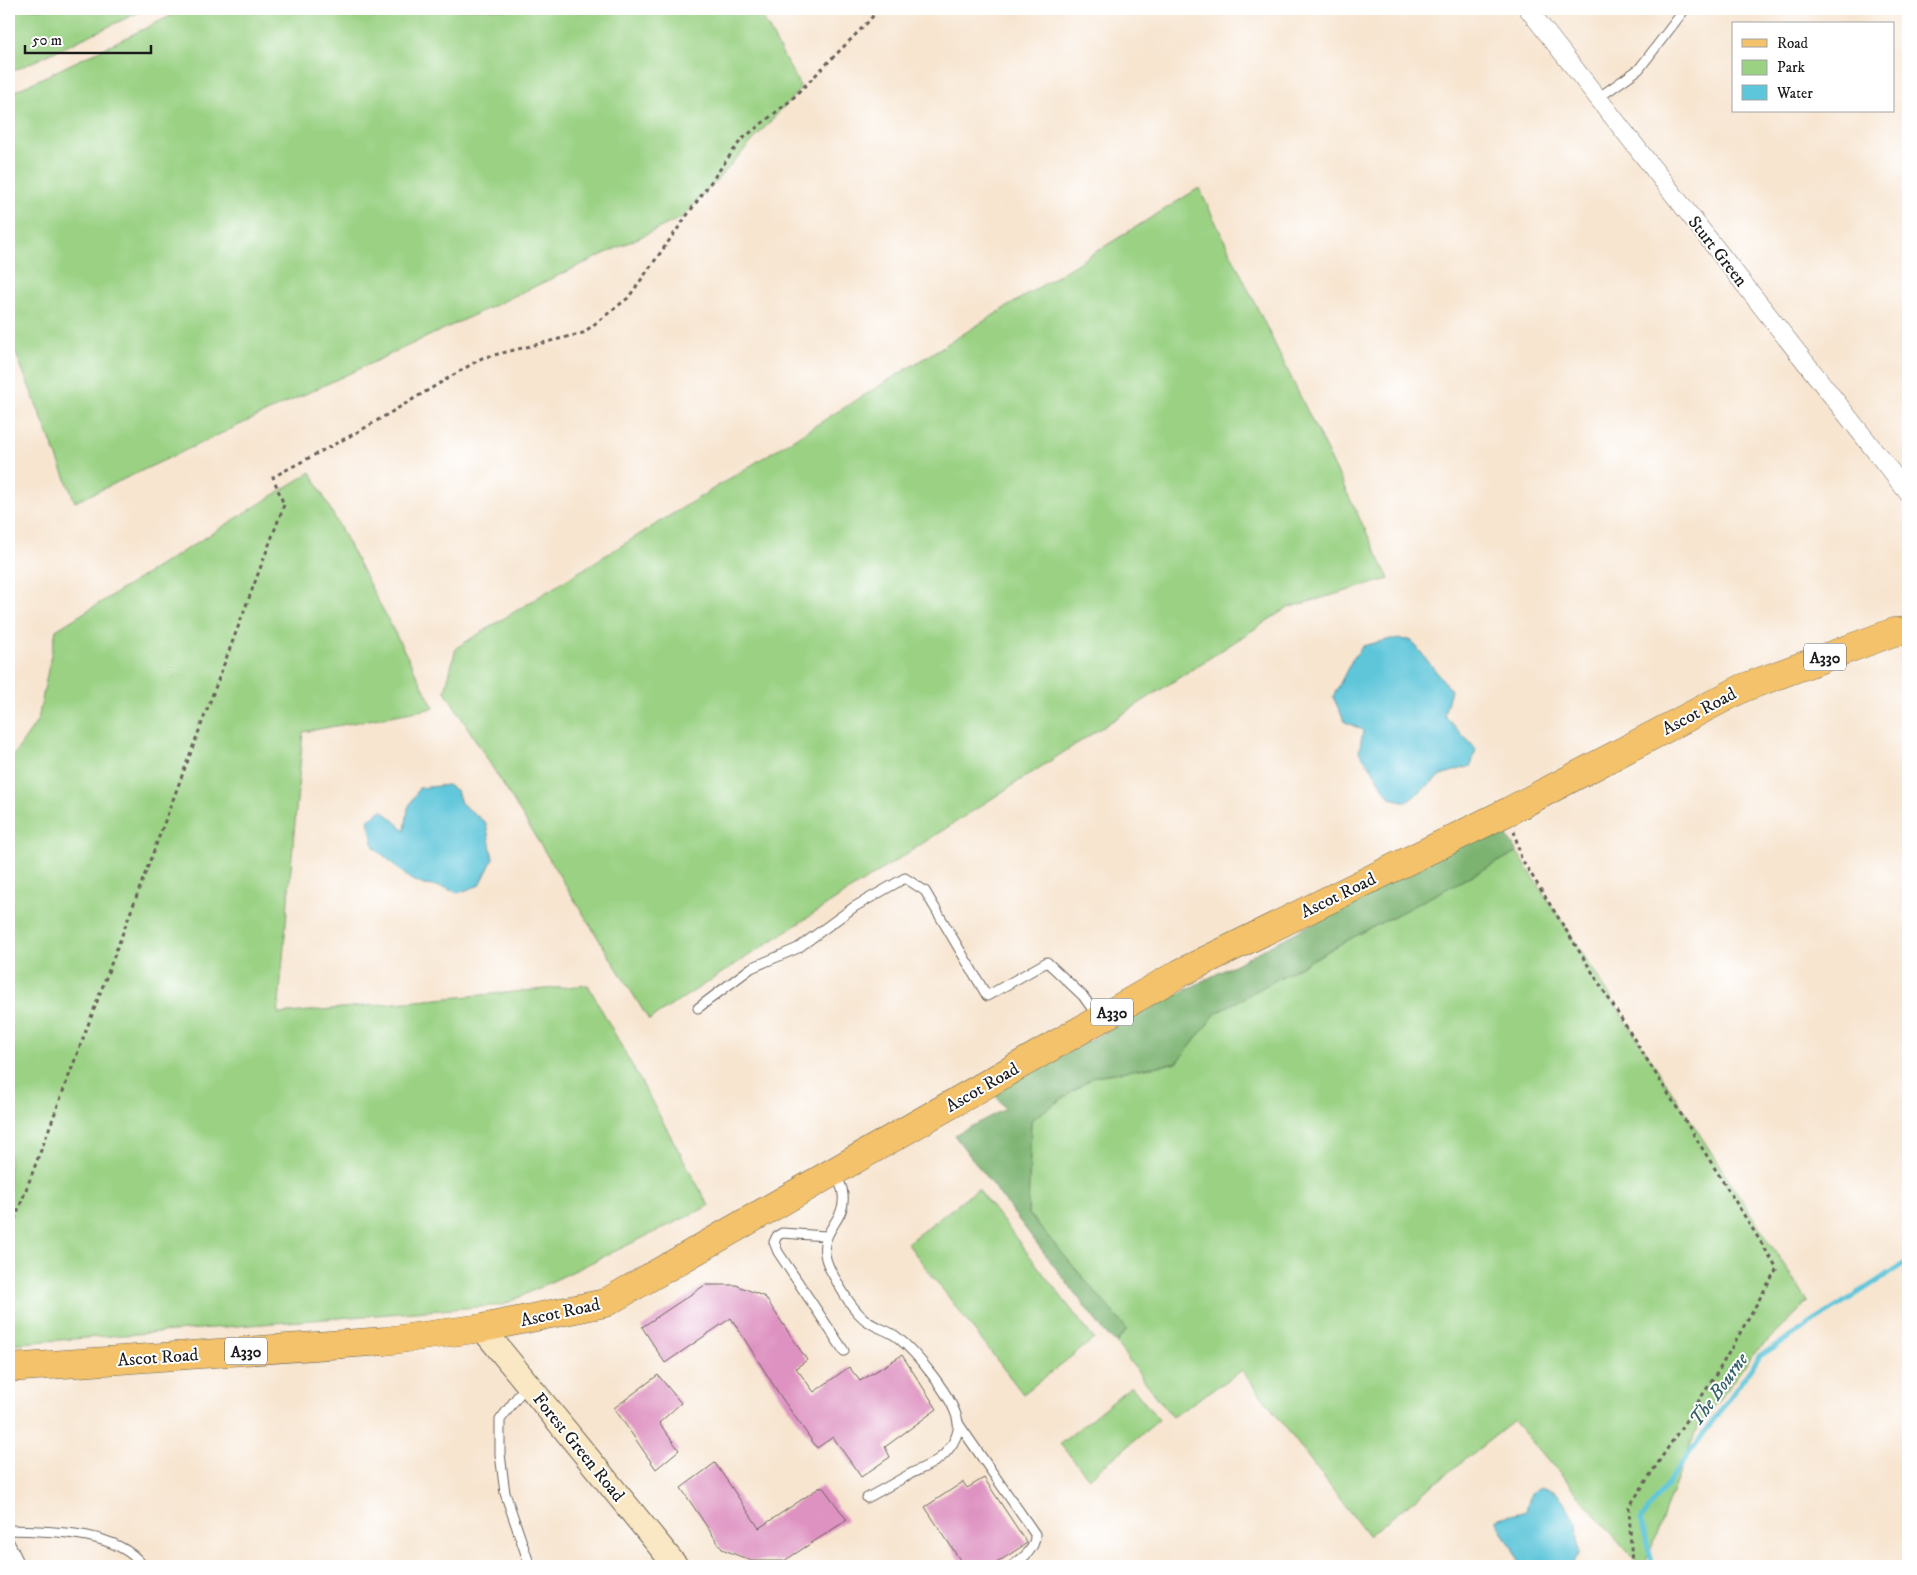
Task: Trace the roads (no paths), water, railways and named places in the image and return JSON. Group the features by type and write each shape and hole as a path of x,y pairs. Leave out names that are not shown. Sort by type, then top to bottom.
{"main road":[{"name":"Ascot Road","path":"9,1368 385,1341 482,1328 606,1303 1180,973 1509,811 1743,688 1894,632 1908,631"},
{"name":"Forest Green Road","path":"482,1328 676,1566"}],"street":[{"name":"Sturt Green","path":"1528,9 1908,493"}],"lane":[{"path":"1598,98 1639,69 1685,9"},
{"path":"698,1008 751,968 798,948 854,907 905,878 925,891 987,996 1047,962 1083,996 1100,1019"},
{"path":"834,1172 844,1196 837,1218 826,1236 824,1251 826,1261 855,1308 867,1321 895,1335 925,1364 949,1402 958,1423 1035,1534 1036,1541 1033,1547 1012,1566"},
{"path":"826,1236 782,1233 777,1236 774,1242 778,1252 844,1351"},
{"path":"527,1383 500,1420 500,1454 505,1492 530,1566"},
{"path":"867,1498 934,1462 948,1451 956,1439 958,1423"},
{"path":"9,1530 42,1531 102,1540 123,1548 136,1556 143,1566"},
{"path":"9,1542 21,1566"}],"water":[{"path":"1391,639 1411,640 1451,690 1444,715 1476,749 1471,766 1441,775 1407,802 1390,798 1359,752 1363,730 1345,722 1333,697 1352,660 1363,646"},
{"path":"448,785 457,791 461,803 486,823 493,859 480,885 458,893 443,887 424,885 410,879 374,847 368,820 382,810 405,830 408,808 419,788"},
{"path":"1541,1487 1557,1492 1577,1523 1579,1554 1571,1566 1522,1566 1496,1519 1526,1511 1531,1493"}],"waterway":[{"name":"The Bourne","path":"1653,1566 1641,1520 1760,1356 1908,1261"}]}
